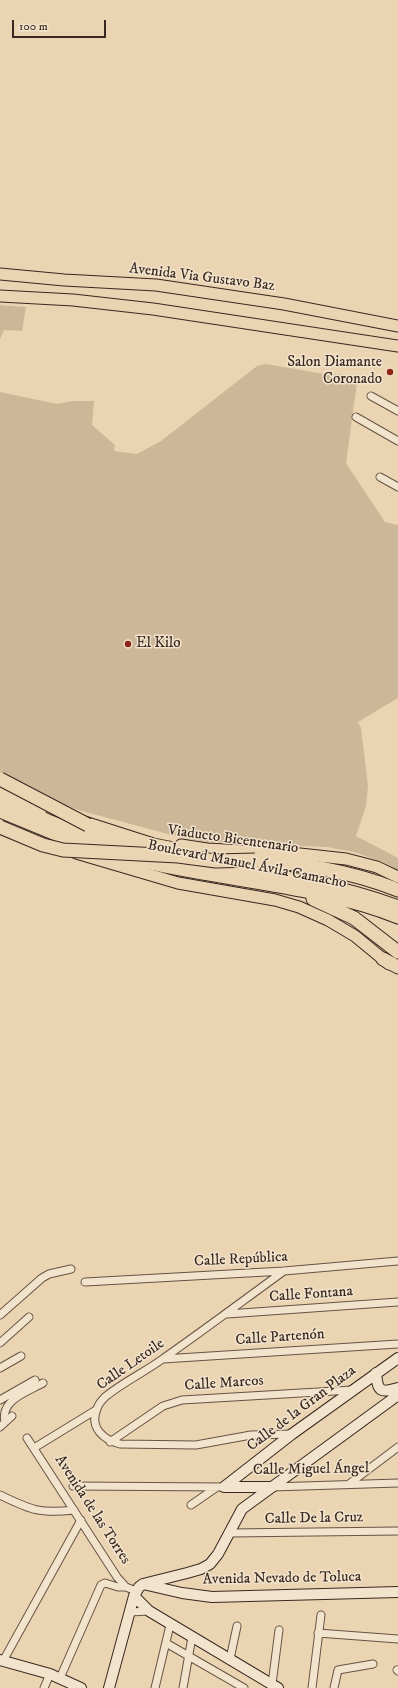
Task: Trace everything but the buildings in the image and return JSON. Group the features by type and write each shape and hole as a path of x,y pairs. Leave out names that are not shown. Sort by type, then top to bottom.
{"highway":[{"path":"0,778 88,825"},
{"name":"Viaducto Bicentenario","path":"0,787 36,805 88,825 174,849 208,855 329,869 375,881 398,890"},
{"name":"Boulevard Manuel Ávila Camacho","path":"0,800 87,836 140,851 184,862 276,876 341,888 398,907"},
{"name":"Boulevard Manuel Ávila Camacho","path":"0,811 85,846 139,861 290,888 352,902 398,917"},
{"path":"0,827 43,845 63,850 178,856 216,861 255,860"},
{"path":"290,888 354,918 398,952"},
{"path":"383,959 398,968"}],"main road":[{"name":"Avenida Via Gustavo Baz","path":"0,274 64,280 156,285 284,304 398,326"},
{"path":"0,296 73,300 153,309 396,346"},
{"name":"Boulevard Manuel Ávila Camacho","path":"0,782 65,813 170,843 208,849 300,854 346,859 367,863 398,877"},
{"name":"Boulevard Manuel Ávila Camacho","path":"0,820 82,856 178,883 275,900 299,907 328,920 355,936 398,972"}],"street":[{"path":"371,396 398,411"},
{"path":"356,417 398,441"},
{"path":"380,477 398,487"},
{"name":"Calle República","path":"85,1282 284,1271 398,1261"},
{"path":"0,1315 42,1278 49,1274 71,1269"},
{"name":"Calle Letoile","path":"110,1442 98,1432 95,1417 96,1410 105,1397 163,1359 284,1271"},
{"name":"Calle Fontana","path":"225,1314 398,1302"},
{"path":"0,1343 29,1317"},
{"name":"Calle Partenón","path":"163,1359 398,1344"},
{"path":"0,1368 21,1356"},
{"name":"Calle de la Gran Plaza","path":"220,1486 398,1358"},
{"path":"376,1374 377,1387 381,1390 386,1392 398,1388"},
{"path":"0,1400 35,1380"},
{"path":"2,1424 4,1412 10,1402 43,1383"},
{"name":"Calle Marcos","path":"110,1442 163,1406 182,1400 352,1390"},
{"path":"109,1688 130,1612 138,1590 201,1569 210,1564 218,1554 242,1509 398,1396"},
{"path":"34,1448 96,1410"},
{"path":"2,1424 12,1416"},
{"path":"110,1442 120,1444 196,1445 251,1435 292,1434"},
{"name":"Avenida de las Torres","path":"28,1438 117,1577 126,1587 138,1590 149,1611 170,1625 275,1686"},
{"path":"349,1484 398,1447"},
{"name":"Calle Miguel Ángel","path":"220,1486 272,1487 398,1483"},
{"path":"73,1486 220,1486"},
{"path":"191,1505 220,1486"},
{"path":"0,1495 26,1508 39,1511 74,1510"},
{"path":"81,1520 1,1660 50,1674 81,1688"},
{"name":"Calle De la Cruz","path":"230,1533 398,1531"},
{"path":"60,1678 102,1585 106,1583 118,1587 126,1587"},
{"name":"Avenida Nevado de Toluca","path":"138,1590 212,1597 398,1592"},
{"path":"130,1612 149,1611"},
{"path":"312,1688 321,1615"},
{"path":"155,1688 170,1625"},
{"path":"230,1659 238,1626"},
{"path":"275,1686 279,1630"},
{"path":"318,1633 398,1639"},
{"path":"183,1688 192,1638"},
{"path":"166,1643 244,1688"},
{"path":"334,1688 338,1670 373,1664"},
{"path":"44,1688 50,1674"}],"shaded area":[{"path":"0,305 26,307 22,331 4,330 0,339"},
{"path":"266,364 324,374 358,375 346,463 385,522 398,525 398,698 358,722 361,728 368,786 366,806 356,836 398,858 398,870 385,863 354,852 327,847 207,842 179,837 78,810 47,798 0,773 0,392 57,404 73,401 94,401 92,425 115,445 114,451 137,454 161,441 257,366"}],"place":[{"name":"Salon Diamante Coronado","path":"390,372"},
{"name":"El Kilo","path":"128,644"}]}
